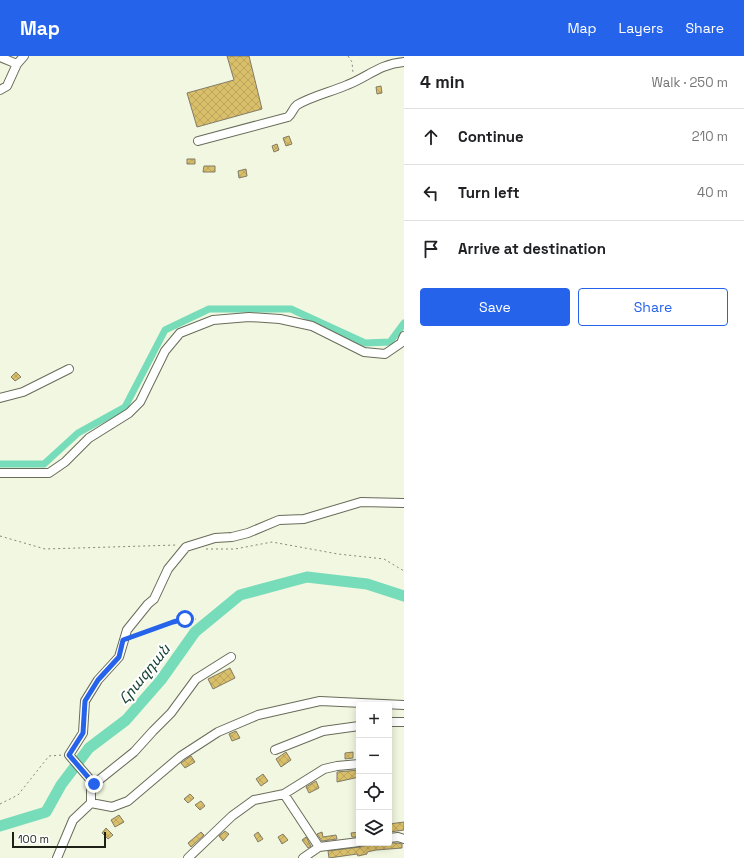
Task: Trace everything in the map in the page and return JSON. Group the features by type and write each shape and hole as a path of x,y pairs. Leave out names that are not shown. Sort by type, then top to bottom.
{"street":[{"path":"0,90 7,86 17,64 24,56"},
{"path":"0,57 17,64"},
{"path":"198,141 288,117 296,106 353,82 373,70 392,63 404,62"},
{"path":"0,472 49,473 65,462 89,438 129,413 140,402 165,351 180,334 213,320 249,317 280,319 312,326 364,352 385,354 401,343 404,336"},
{"path":"0,398 23,392 69,370"},
{"path":"94,784 69,755 83,733 85,701 98,680 119,657 127,630 148,604 154,599 168,569 186,547 215,538 232,537 248,533 279,520 304,519 361,502 404,503"},
{"path":"58,858 73,820 91,804 91,791 94,784 134,752 171,713 196,679 231,657"},
{"path":"91,804 112,807 128,802 181,756 218,732 258,715 320,701 404,706"},
{"path":"392,722 404,722"},
{"path":"275,750 323,731 356,726"},
{"path":"188,858 232,816 254,800 284,794 324,769 356,764"},
{"path":"284,794 319,847"},
{"path":"392,838 398,837 404,839"},
{"path":"303,858 319,847 356,842"}],"path":[{"path":"348,56 353,68 353,82"},
{"path":"0,536 45,549 148,545 186,547"},
{"path":"203,549 235,549 272,542 338,554 384,559 404,572"},
{"path":"123,640 173,622 196,619"},
{"path":"0,804 18,795 49,756 69,755"}],"building":[{"path":"227,56 249,56 262,109 197,127 187,93 234,80"},
{"path":"381,86 382,93 377,94 376,87"},
{"path":"289,136 292,144 286,146 283,138"},
{"path":"277,144 279,150 274,152 272,146"},
{"path":"187,159 195,159 195,164 187,164"},
{"path":"204,166 215,166 215,172 203,172"},
{"path":"246,169 247,176 239,178 238,171"},
{"path":"16,372 21,377 15,381 11,377"},
{"path":"230,668 235,678 213,689 208,679"},
{"path":"236,731 240,738 232,741 229,734"},
{"path":"286,752 291,760 281,767 276,759"},
{"path":"353,752 353,758 345,759 345,753"},
{"path":"191,756 195,762 185,768 181,763"},
{"path":"356,770 356,778 337,782 337,772"},
{"path":"263,774 268,781 261,786 256,779"},
{"path":"316,781 319,788 309,793 306,787"},
{"path":"190,794 194,798 188,803 184,799"},
{"path":"201,801 205,806 200,810 195,805"},
{"path":"119,815 124,822 115,827 111,820"},
{"path":"404,822 404,830 392,832 392,824"},
{"path":"106,828 113,835 108,839 102,833"},
{"path":"225,831 229,834 223,841 219,836"},
{"path":"201,832 204,835 191,847 188,843"},
{"path":"258,832 263,839 258,842 254,835"},
{"path":"322,832 323,837 336,835 337,839 322,841 317,834"},
{"path":"356,832 356,837 352,837 351,833"},
{"path":"283,834 288,840 282,844 278,837"},
{"path":"306,837 311,846 308,848 302,840"},
{"path":"392,843 402,844 402,848 376,850 358,856 357,854 329,858 328,851 360,847 392,846"}],"waterway":[{"path":"0,464 44,464 78,433 125,407 165,330 209,309 291,309 365,343 390,342 404,323"},
{"name":"Հրազդան","path":"0,826 46,812 61,785 89,748 126,720 161,680 195,632 240,595 307,577 367,584 404,596"}],"route":[{"path":"94,784 69,755 83,733 83,710 85,701 104,672 115,663 119,657 123,640 185,619"}]}
